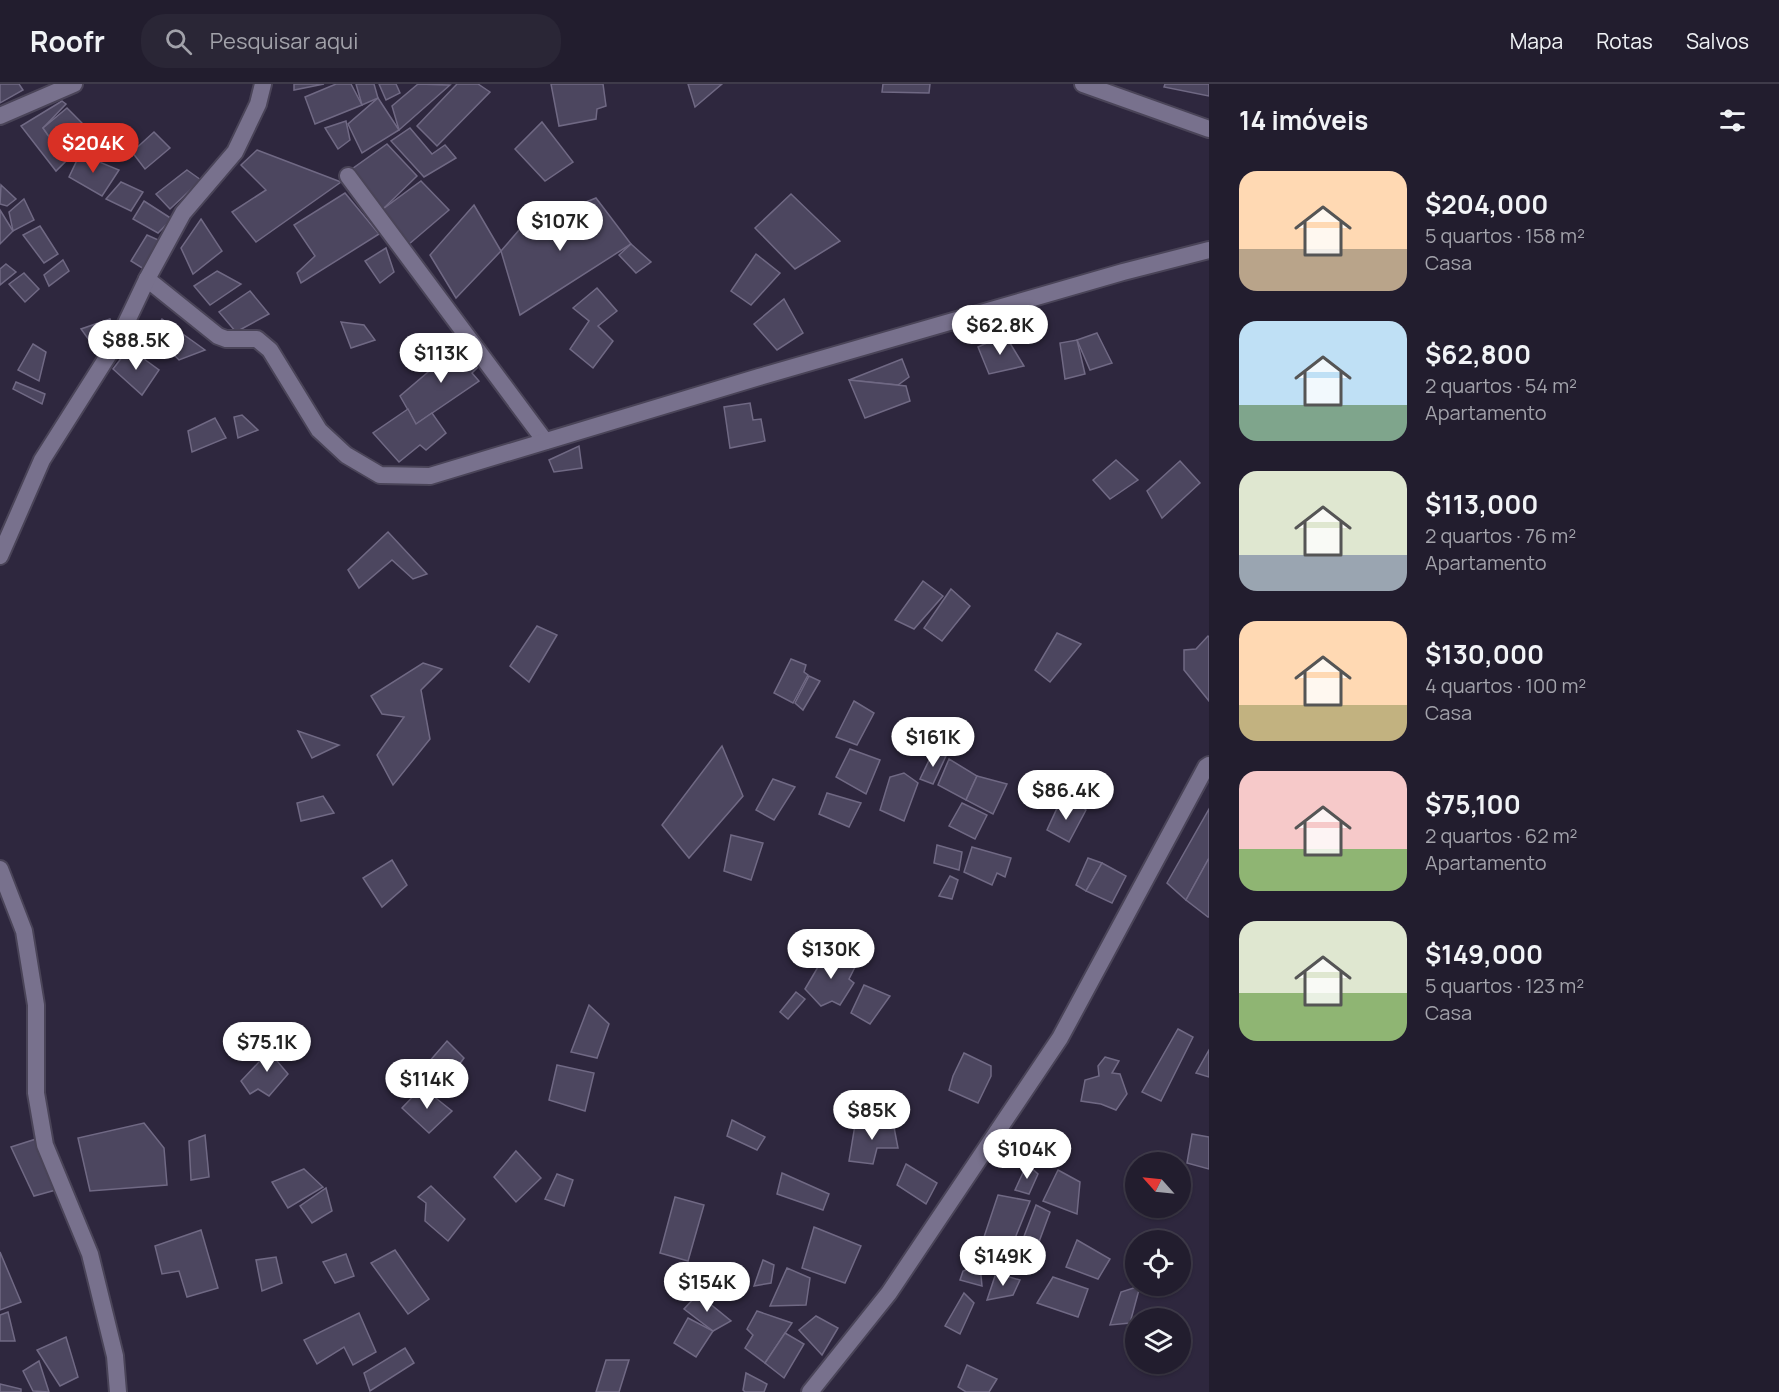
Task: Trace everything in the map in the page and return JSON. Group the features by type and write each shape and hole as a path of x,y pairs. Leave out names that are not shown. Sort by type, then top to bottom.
{"street":[{"path":"0,116 74,84"},
{"path":"0,556 42,460 118,340 147,279 183,213 235,152 258,104 263,84"},
{"path":"1083,84 1209,129"},
{"path":"348,176 545,441"},
{"path":"147,279 218,336 226,339 257,339 270,350 319,430 346,455 380,475 430,476 1124,272 1209,250"},
{"path":"817,1388 888,1293 1060,1038 1200,777 1209,765"},
{"path":"0,869 24,931 36,1005 36,1093 45,1145 90,1254 115,1356 118,1392"}],"building":[{"path":"0,84 19,84 23,90 0,103"},
{"path":"294,84 324,84 294,90"},
{"path":"336,84 351,84 362,105 315,124 305,97"},
{"path":"356,84 374,84 378,98 362,105"},
{"path":"379,84 396,84 400,93 386,100"},
{"path":"418,84 450,85 399,130 392,106"},
{"path":"457,84 478,84 490,92 437,146 417,126"},
{"path":"551,84 603,84 606,106 597,109 596,119 559,126"},
{"path":"688,84 722,84 695,107"},
{"path":"883,84 930,84 929,93 882,92"},
{"path":"1165,84 1209,84 1209,96 1164,87"},
{"path":"378,98 399,130 362,153 348,124"},
{"path":"62,101 66,104 43,128 57,148 78,139 81,146 56,171 21,126"},
{"path":"67,108 88,129 57,148 43,128"},
{"path":"346,121 350,140 338,149 325,128"},
{"path":"542,122 573,162 545,181 515,149"},
{"path":"410,128 432,154 445,145 456,158 424,177 391,141"},
{"path":"154,132 170,148 145,169 132,152"},
{"path":"387,144 417,176 383,209 352,169"},
{"path":"257,150 341,182 256,242 232,212 266,190 241,165"},
{"path":"80,154 119,170 102,196 69,177"},
{"path":"187,170 201,180 170,209 156,194"},
{"path":"421,181 449,210 408,245 383,209"},
{"path":"121,182 143,192 131,211 106,199"},
{"path":"1,185 16,199 7,206 0,204"},
{"path":"345,193 379,234 301,283 297,273 315,256 294,225"},
{"path":"791,194 840,241 795,269 755,228"},
{"path":"596,198 631,244 520,315 501,251 520,229"},
{"path":"24,199 34,220 13,231 9,212"},
{"path":"144,201 172,219 158,233 133,219"},
{"path":"474,205 501,251 456,298 430,255"},
{"path":"0,210 13,231 0,244"},
{"path":"201,219 222,251 193,274 181,248"},
{"path":"40,226 58,254 44,263 23,235"},
{"path":"147,235 163,242 147,271 131,261"},
{"path":"631,244 651,262 636,273 619,255"},
{"path":"386,248 394,272 380,283 365,261"},
{"path":"756,254 780,273 751,305 731,291"},
{"path":"63,260 69,271 49,286 44,275"},
{"path":"6,264 16,272 0,285 0,269"},
{"path":"217,271 241,284 210,305 194,286"},
{"path":"24,273 39,289 25,302 9,284"},
{"path":"597,288 617,311 598,326 613,341 593,368 570,349 589,321 573,308"},
{"path":"250,291 269,314 236,332 219,312"},
{"path":"784,299 803,333 777,350 754,324"},
{"path":"110,319 114,329 97,351 81,329"},
{"path":"162,319 205,350 179,360 152,333"},
{"path":"341,322 364,325 375,340 351,348"},
{"path":"1097,333 1112,363 1090,370 1077,340"},
{"path":"1005,335 1024,366 989,374 978,347"},
{"path":"1077,340 1085,374 1065,379 1060,343"},
{"path":"33,344 46,352 39,381 18,370"},
{"path":"461,344 479,366 472,373 479,381 416,424 400,396"},
{"path":"129,348 159,370 142,395 113,369"},
{"path":"902,359 909,377 898,385 849,380"},
{"path":"849,380 906,386 910,401 865,418"},
{"path":"16,382 45,394 42,404 13,389"},
{"path":"750,403 753,420 761,419 765,441 730,448 724,407"},
{"path":"408,409 416,424 432,413 446,433 426,450 420,445 399,462 373,433"},
{"path":"242,415 258,430 238,438 234,417"},
{"path":"215,418 226,438 192,452 188,431"},
{"path":"579,446 582,468 554,472 549,460"},
{"path":"1116,460 1138,480 1110,499 1093,480"},
{"path":"1180,461 1200,483 1162,518 1147,491"},
{"path":"388,532 427,574 413,579 392,560 359,588 348,570"},
{"path":"923,581 943,596 914,629 895,620"},
{"path":"951,589 970,606 942,641 924,628"},
{"path":"537,626 557,635 529,682 510,666"},
{"path":"1057,633 1081,644 1050,682 1035,670"},
{"path":"1208,636 1209,701 1184,670 1184,650 1196,649"},
{"path":"791,659 806,665 804,672 808,675 793,703 774,693"},
{"path":"423,663 442,669 421,690 430,739 393,785 377,755 404,717 382,714 371,696"},
{"path":"809,676 820,681 803,710 795,703"},
{"path":"854,701 874,713 857,745 836,737"},
{"path":"298,731 339,745 312,758"},
{"path":"722,746 743,796 689,858 662,825"},
{"path":"850,749 880,760 866,794 836,777"},
{"path":"933,752 946,756 933,784 920,779"},
{"path":"949,759 977,776 966,800 938,785"},
{"path":"904,773 918,783 904,821 880,810 890,777"},
{"path":"977,776 1007,784 993,814 966,800"},
{"path":"773,779 795,787 774,820 756,810"},
{"path":"827,793 861,803 849,827 819,814"},
{"path":"323,796 334,813 301,821 297,803"},
{"path":"962,803 987,815 975,839 949,826"},
{"path":"1077,803 1086,810 1069,842 1047,830 1059,804 1074,808"},
{"path":"1209,809 1209,858 1186,900 1167,883"},
{"path":"731,835 763,843 751,880 724,871"},
{"path":"937,845 962,852 959,870 934,863"},
{"path":"972,847 1011,858 1005,877 997,873 992,885 964,872"},
{"path":"1088,858 1102,863 1086,891 1076,885"},
{"path":"1209,858 1209,917 1208,917 1186,900"},
{"path":"392,860 407,885 382,907 363,878"},
{"path":"1102,863 1126,876 1112,903 1086,891"},
{"path":"950,876 958,880 952,899 939,896"},
{"path":"828,950 855,967 849,979 854,983 840,1005 832,1001 821,1006 805,989"},
{"path":"864,985 890,996 870,1024 851,1013"},
{"path":"796,992 805,999 788,1019 780,1012"},
{"path":"589,1005 609,1024 597,1058 571,1052"},
{"path":"1178,1029 1193,1037 1161,1101 1142,1092"},
{"path":"447,1041 464,1058 443,1087 422,1070"},
{"path":"276,1044 288,1053 277,1061 288,1074 269,1096 258,1089 250,1094 241,1081"},
{"path":"1209,1050 1209,1077 1196,1073"},
{"path":"964,1053 991,1066 991,1076 978,1103 949,1090"},
{"path":"1105,1057 1119,1061 1112,1073 1120,1074 1127,1094 1116,1110 1101,1104 1081,1101 1085,1080 1099,1076 1098,1066"},
{"path":"557,1065 594,1073 585,1111 549,1100"},
{"path":"422,1087 452,1111 429,1133 402,1108"},
{"path":"732,1120 765,1137 757,1150 727,1136"},
{"path":"893,1122 898,1148 877,1148 873,1164 849,1161 855,1125"},
{"path":"144,1123 164,1148 167,1185 90,1191 78,1138"},
{"path":"1192,1134 1209,1137 1209,1169 1191,1164 1191,1152 1189,1152"},
{"path":"205,1135 209,1177 191,1180 189,1141"},
{"path":"36,1139 63,1188 34,1196 11,1147"},
{"path":"516,1151 541,1178 516,1202 494,1177"},
{"path":"906,1164 937,1183 926,1204 897,1185"},
{"path":"1027,1164 1038,1174 1029,1194 1015,1190"},
{"path":"304,1169 323,1187 288,1208 272,1182"},
{"path":"1058,1170 1080,1182 1077,1214 1043,1201"},
{"path":"782,1173 829,1194 823,1210 777,1194"},
{"path":"557,1174 573,1180 564,1206 545,1199"},
{"path":"431,1186 465,1219 448,1241 425,1221 426,1203 418,1197"},
{"path":"326,1188 332,1211 312,1223 300,1206"},
{"path":"998,1195 1030,1201 1011,1248 983,1240"},
{"path":"675,1197 704,1205 688,1261 660,1253"},
{"path":"1036,1205 1050,1212 1033,1258 1018,1252"},
{"path":"814,1227 861,1246 845,1283 802,1268"},
{"path":"201,1230 218,1288 187,1297 179,1271 162,1274 155,1246"},
{"path":"1077,1240 1110,1259 1098,1279 1066,1267"},
{"path":"395,1250 429,1299 408,1314 371,1263"},
{"path":"0,1252 21,1302 0,1310"},
{"path":"346,1254 354,1276 335,1283 323,1262"},
{"path":"276,1257 282,1283 262,1291 256,1260"},
{"path":"763,1260 774,1265 771,1283 754,1286"},
{"path":"980,1265 982,1286 960,1280 963,1271"},
{"path":"787,1268 810,1278 806,1305 770,1306"},
{"path":"996,1273 1020,1280 1013,1295 987,1300"},
{"path":"1053,1277 1088,1289 1078,1317 1037,1303"},
{"path":"1125,1291 1125,1296 1137,1296 1134,1308 1125,1308 1125,1324 1110,1325 1121,1292"},
{"path":"964,1293 974,1303 960,1334 945,1326"},
{"path":"698,1294 731,1321 713,1331 684,1309"},
{"path":"757,1311 792,1323 765,1363 745,1348 753,1335 747,1329"},
{"path":"8,1312 15,1341 0,1341 0,1315"},
{"path":"359,1313 376,1352 353,1365 344,1347 317,1364 304,1340"},
{"path":"816,1316 838,1328 822,1355 799,1330"},
{"path":"688,1318 713,1331 696,1357 674,1343"},
{"path":"785,1333 804,1344 784,1378 765,1363"},
{"path":"66,1337 78,1377 60,1386 37,1350"},
{"path":"405,1348 414,1363 370,1391 364,1373"},
{"path":"606,1360 629,1360 619,1392 596,1392"},
{"path":"39,1361 49,1392 33,1391 23,1371"},
{"path":"967,1365 997,1379 989,1392 966,1392 958,1387"},
{"path":"746,1373 767,1384 764,1392 745,1392 743,1390"},
{"path":"0,1384 21,1389 21,1392 0,1392"}]}
